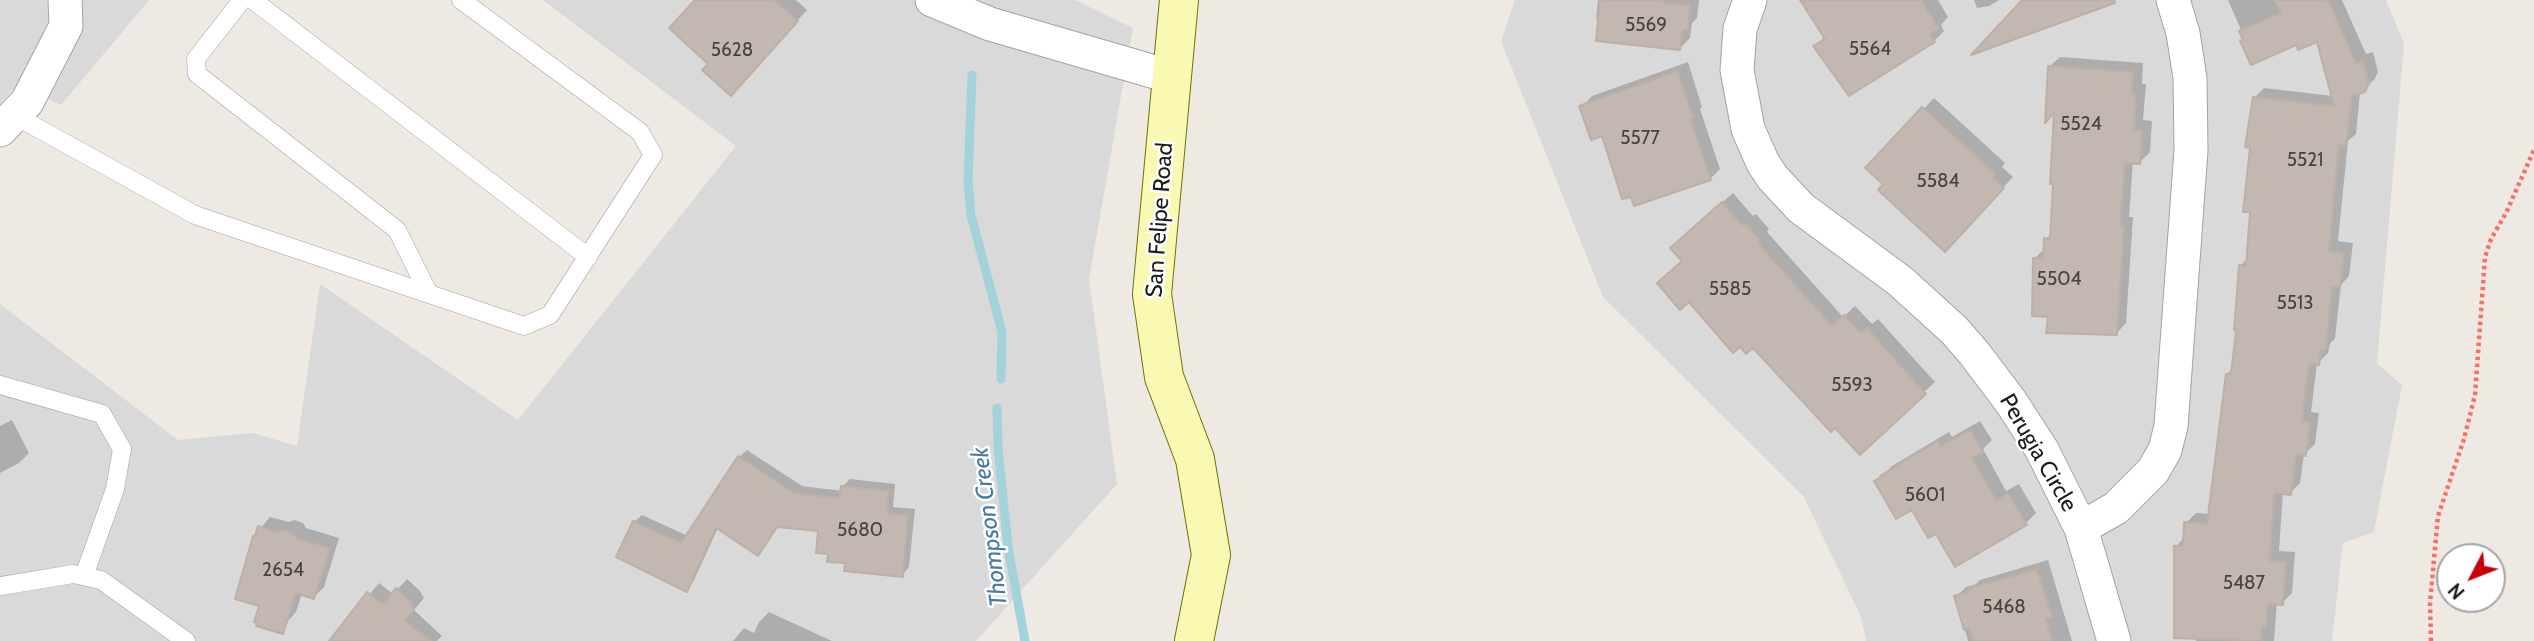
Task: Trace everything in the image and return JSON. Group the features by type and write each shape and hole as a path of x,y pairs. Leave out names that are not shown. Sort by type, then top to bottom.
{"street":[{"path":"7,122 27,102 66,26 65,0"},
{"path":"932,0 990,24 1172,76"},
{"name":"San Felipe Road","path":"1179,0 1152,294 1164,377 1195,459 1211,555 1194,641"},
{"name":"Perugia Circle","path":"1750,0 1741,29 1737,70 1748,129 1763,163 1801,208 1900,281 1974,352 2042,450 2081,528 2116,508 2153,471 2165,450 2173,413 2191,150 2191,98 2183,33 2173,0"},
{"path":"2081,528 2114,641"}],"lane":[{"path":"242,0 196,59 197,74 397,230 429,294"},
{"path":"253,0 588,257"},
{"path":"7,122 195,215 524,326 550,315 653,155 640,132 461,0"},
{"path":"0,385 102,414 122,449 115,489 84,576"},
{"path":"0,586 73,574 101,580 186,641"}],"path":[{"path":"2431,641 2430,603 2438,516 2475,395 2485,257 2534,150"}],"shaded area":[{"path":"0,0 149,0 61,105 17,85 0,104"},
{"path":"543,0 1075,0 1133,28 1089,279 1117,484 976,641 0,641 0,304 178,440 253,433 297,446 320,284 518,420 736,146"},
{"path":"1515,0 2386,0 2404,44 2377,363 2402,385 2374,532 2343,543 2332,641 1866,641 1861,617 1804,497 1603,297 1501,41"}],"building":[{"path":"695,0 774,0 798,21 731,96 702,70 708,64 669,28"},
{"path":"1600,0 1664,0 1664,3 1690,5 1688,30 1683,30 1680,50 1596,41"},
{"path":"1800,0 1921,0 1939,29 1930,34 1935,42 1849,96 1813,46 1825,39"},
{"path":"2022,0 2114,0 2115,3 1971,55"},
{"path":"2274,0 2328,0 2356,63 2363,61 2369,83 2365,92 2352,96 2346,146 2339,145 2329,251 2344,253 2340,288 2332,287 2326,350 2321,350 2319,365 2309,364 2302,422 2310,422 2306,456 2296,454 2291,495 2274,493 2270,561 2286,562 2283,605 2268,604 2266,627 2261,627 2261,641 2174,638 2174,546 2183,546 2184,522 2207,524 2226,374 2231,374 2239,265 2246,266 2250,212 2243,212 2250,148 2245,147 2253,97 2334,106 2317,42 2298,50 2296,45 2251,65 2240,41 2243,40 2239,31 2281,13"},
{"path":"2048,66 2133,72 2132,94 2136,94 2134,130 2142,131 2140,164 2125,163 2117,335 2046,333 2048,317 2032,316 2033,258 2043,259 2044,238 2050,239 2054,113 2045,123"},
{"path":"1678,71 1693,118 1690,119 1711,180 1634,206 1631,197 1622,199 1602,136 1591,140 1579,106"},
{"path":"1922,107 1996,174 1993,178 2004,188 1945,252 1878,190 1883,184 1865,168"},
{"path":"1722,202 1742,225 1745,223 1760,241 1758,243 1832,326 1844,315 1861,333 1867,328 1926,394 1860,455 1835,428 1831,432 1753,348 1746,354 1740,347 1733,353 1689,302 1680,310 1657,283 1682,261 1670,248"},
{"path":"1970,430 1983,452 1972,458 1996,500 2008,493 2027,525 1955,567 1936,534 1928,538 1912,510 1896,519 1874,481 1938,441 1941,446"},
{"path":"738,456 794,493 839,498 841,486 889,491 887,513 908,516 903,577 844,571 845,563 827,562 828,554 816,553 818,531 777,527 758,556 716,528 687,592 616,557 633,521 681,543"},
{"path":"258,526 293,533 296,538 330,548 314,599 296,593 283,634 256,626 257,623 254,622 259,606 235,599"},
{"path":"2037,569 2052,617 2046,619 2052,641 1973,641 1969,628 1964,630 1954,596 1969,592 1968,589"},
{"path":"396,588 410,601 414,609 405,621 431,641 329,641 367,592 383,604"}],"waterway":[{"name":"Thompson Creek","path":"972,75 968,181 971,215 1002,332 1001,379"},
{"name":"Thompson Creek","path":"997,408 998,448 1008,547 1025,641"}]}
